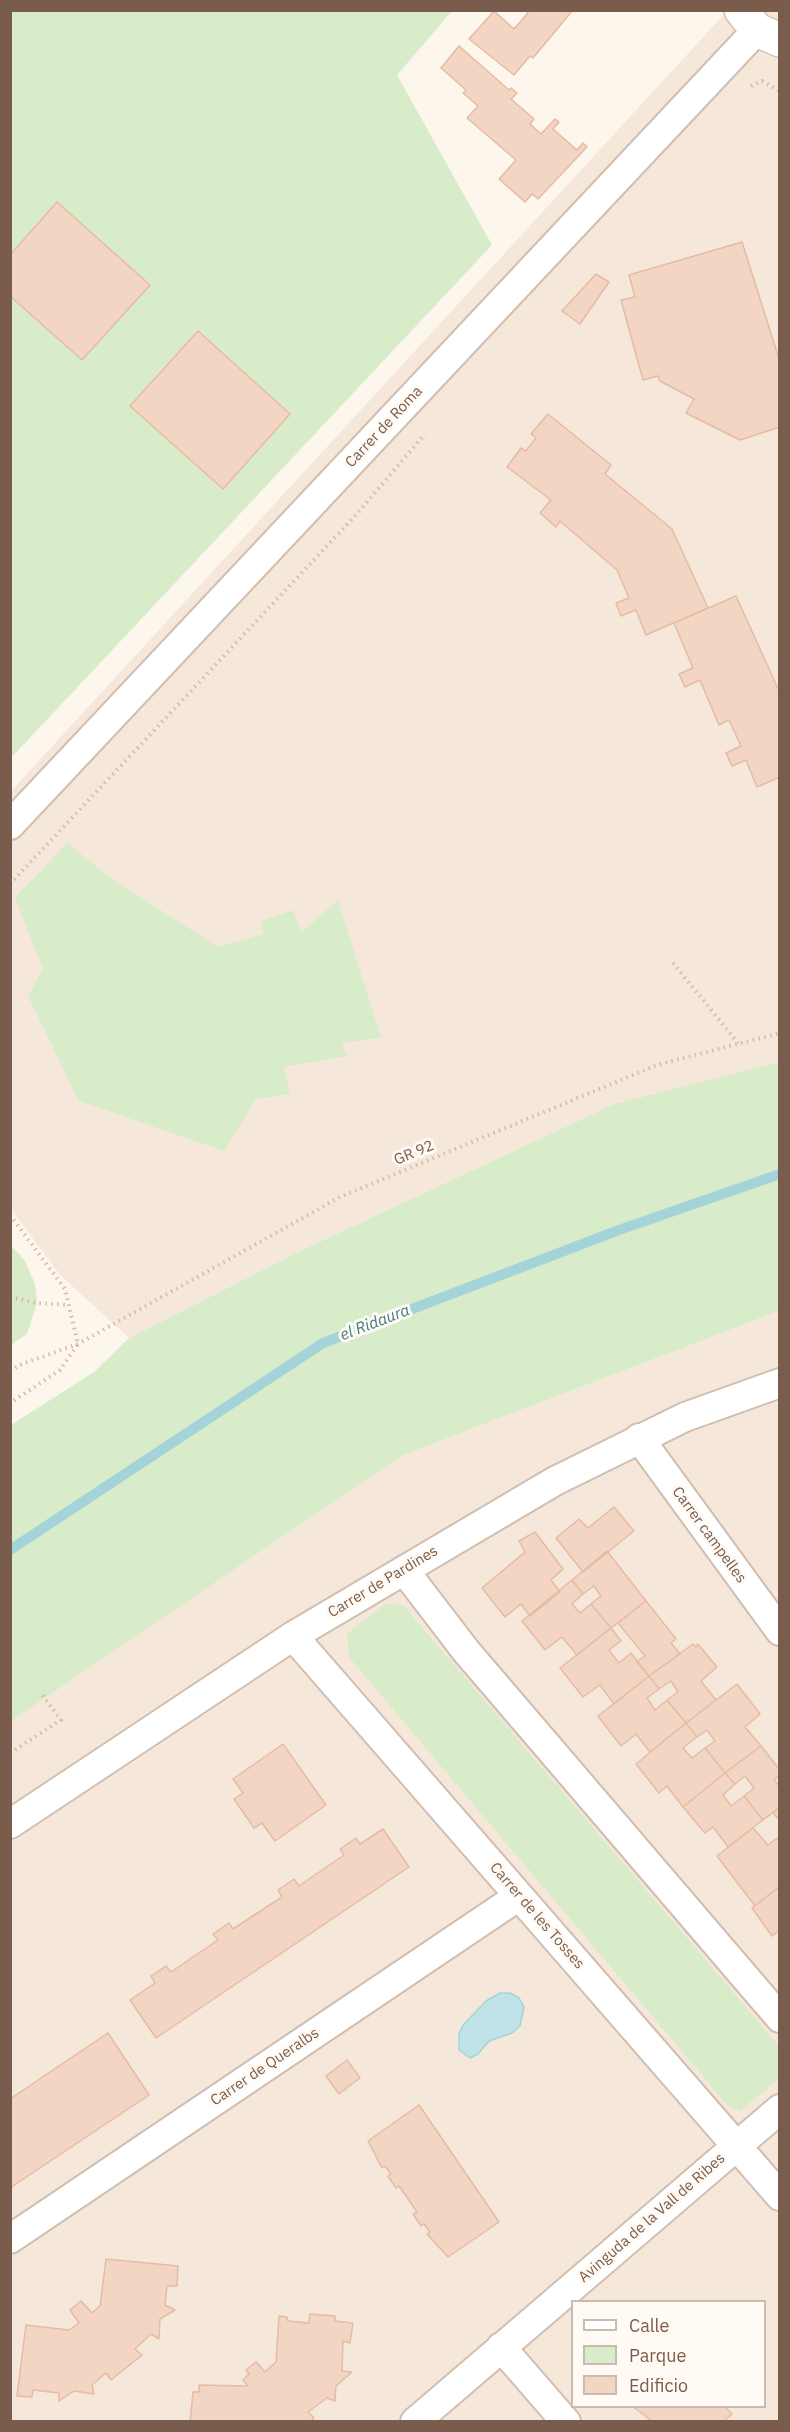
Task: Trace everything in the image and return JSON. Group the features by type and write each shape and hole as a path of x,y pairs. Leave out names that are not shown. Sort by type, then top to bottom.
{"street":[{"name":"Carrer de Roma","path":"10,825 767,33"},
{"name":"Carrer de Pardines","path":"10,1824 293,1636 555,1480 685,1418 780,1383"},
{"name":"Carrer campelles","path":"639,1438 780,1631"},
{"path":"404,1570 466,1651 780,2018"},
{"name":"Carrer de les Tosses","path":"293,1636 780,2196"},
{"name":"Carrer de Queralbs","path":"10,2239 519,1896"},
{"name":"Avinguda de la Vall de Ribes","path":"415,2421 780,2109"},
{"path":"501,2347 566,2421"}],"path":[{"path":"740,91 762,81 780,90"},
{"path":"673,963 738,1043"},
{"name":"GR 92","path":"10,1371 22,1364 78,1344 340,1197 657,1065 780,1033"},
{"path":"10,1215 65,1288 78,1344 60,1370 10,1403"},
{"path":"10,1297 37,1303 69,1305"},
{"path":"10,1753 60,1720 40,1692"}],"shaded area":[{"path":"727,11 779,11 779,1062 614,1104 298,1252 129,1338 60,1275 11,1209 11,791"},
{"path":"779,1311 779,2421 11,2421 10,1721 401,1456"}],"green space":[{"path":"11,11 452,11 397,75 492,245 11,758"},
{"path":"67,843 112,879 218,947 264,934 261,921 293,910 302,932 338,900 381,1038 342,1043 347,1056 284,1067 290,1094 256,1099 224,1151 79,1101 28,996 43,969 15,898"},
{"path":"779,1062 779,1311 401,1456 11,1721 11,1425 94,1372 129,1338 298,1252 614,1104"},
{"path":"10,1244 25,1261 35,1284 37,1303 27,1334 11,1345"},
{"path":"385,1604 403,1605 779,2046 779,2079 740,2111 730,2108 349,1657 347,1634"}],"water":[{"path":"500,1993 510,1993 519,1998 524,2007 520,2026 512,2033 489,2041 478,2054 470,2058 459,2050 459,2033 464,2024 486,2001"}],"building":[{"path":"526,10 573,10 533,58 530,56 514,75 469,39 494,11 514,29 528,13"},
{"path":"459,46 509,90 511,88 517,93 511,99 534,119 530,124 541,134 555,119 559,122 553,129 577,150 583,143 587,147 538,199 532,194 525,202 499,179 516,160 467,118 478,106 463,93 466,90 441,68"},
{"path":"57,202 150,285 82,360 10,296 10,255"},
{"path":"742,242 780,362 780,427 740,440 686,413 694,399 660,381 658,376 643,380 621,300 635,297 629,275"},
{"path":"596,274 609,282 580,324 562,311"},
{"path":"198,331 290,414 223,489 130,406"},
{"path":"548,414 611,465 605,474 672,529 708,608 646,635 636,610 621,616 616,603 629,598 617,570 560,521 556,527 540,513 551,500 507,467 521,448 526,451 536,438 531,434"},
{"path":"736,596 780,693 780,777 757,787 746,760 732,766 726,753 741,746 729,720 719,725 700,680 685,687 679,674 693,668 674,623"},
{"path":"614,1507 634,1531 583,1572 556,1538 579,1519 588,1528"},
{"path":"535,1532 563,1569 551,1580 560,1592 530,1616 521,1604 505,1617 482,1588 525,1552 519,1541"},
{"path":"607,1551 646,1601 611,1628 591,1604 601,1596 594,1586 583,1594 572,1580"},
{"path":"572,1580 583,1594 572,1604 580,1613 591,1604 611,1628 577,1655 562,1637 545,1650 522,1621"},
{"path":"646,1601 676,1639 671,1643 680,1654 649,1676 637,1662 645,1656 618,1623"},
{"path":"611,1628 621,1641 609,1650 619,1663 631,1653 649,1676 614,1704 600,1685 583,1697 560,1668"},
{"path":"693,1644 696,1647 698,1644 717,1667 701,1681 716,1700 686,1723 667,1700 678,1692 671,1681 659,1689 649,1676"},
{"path":"649,1676 659,1689 647,1698 655,1710 667,1700 686,1723 650,1752 636,1734 621,1746 598,1716"},
{"path":"737,1684 760,1714 745,1727 761,1746 725,1773 705,1748 715,1741 707,1730 697,1737 686,1723"},
{"path":"686,1723 697,1737 683,1748 692,1758 705,1748 725,1773 683,1807 667,1786 659,1793 636,1764"},
{"path":"283,1744 326,1805 275,1841 262,1823 254,1828 234,1799 243,1793 233,1779"},
{"path":"761,1746 780,1770 780,1775 774,1780 780,1787 780,1807 763,1820 744,1796 754,1788 745,1776 735,1784 725,1773"},
{"path":"725,1773 735,1784 723,1795 731,1806 744,1796 763,1820 728,1847 713,1827 705,1833 683,1807"},
{"path":"780,1807 780,1821 773,1813"},
{"path":"753,1828 768,1845 777,1838 780,1841 780,1886 755,1906 717,1856"},
{"path":"383,1829 409,1867 156,2038 130,2000 155,1983 151,1976 166,1966 171,1972 218,1940 213,1934 229,1923 233,1929 282,1897 278,1890 294,1879 299,1886 344,1855 340,1849 356,1838 360,1844"},
{"path":"780,1886 780,1930 772,1936 752,1908"},
{"path":"108,2033 149,2095 10,2188 10,2099"},
{"path":"347,2060 360,2078 339,2094 326,2076"},
{"path":"419,2105 499,2222 448,2257 427,2234 430,2232 424,2224 421,2226 413,2214 417,2212 399,2186 396,2188 385,2166 382,2168 368,2141"},
{"path":"106,2259 178,2266 177,2286 167,2286 165,2305 175,2310 160,2319 159,2339 151,2334 135,2349 142,2355 111,2380 106,2373 92,2385 94,2394 74,2391 59,2401 59,2393 33,2390 32,2397 17,2396 26,2325 69,2330 79,2323 70,2310 81,2301 92,2313 100,2306"},
{"path":"310,2314 335,2316 335,2321 353,2323 350,2343 343,2341 342,2371 352,2372 336,2386 335,2401 327,2398 308,2412 314,2418 310,2422 190,2422 193,2392 199,2392 199,2385 248,2386 243,2380 249,2374 246,2370 256,2362 265,2372 276,2362 279,2316 287,2317 288,2321 309,2323"},
{"path":"635,2408 726,2408 732,2414 723,2422 653,2422"}],"waterway":[{"name":"el Ridaura","path":"10,1550 323,1343 619,1230 780,1174"}]}
